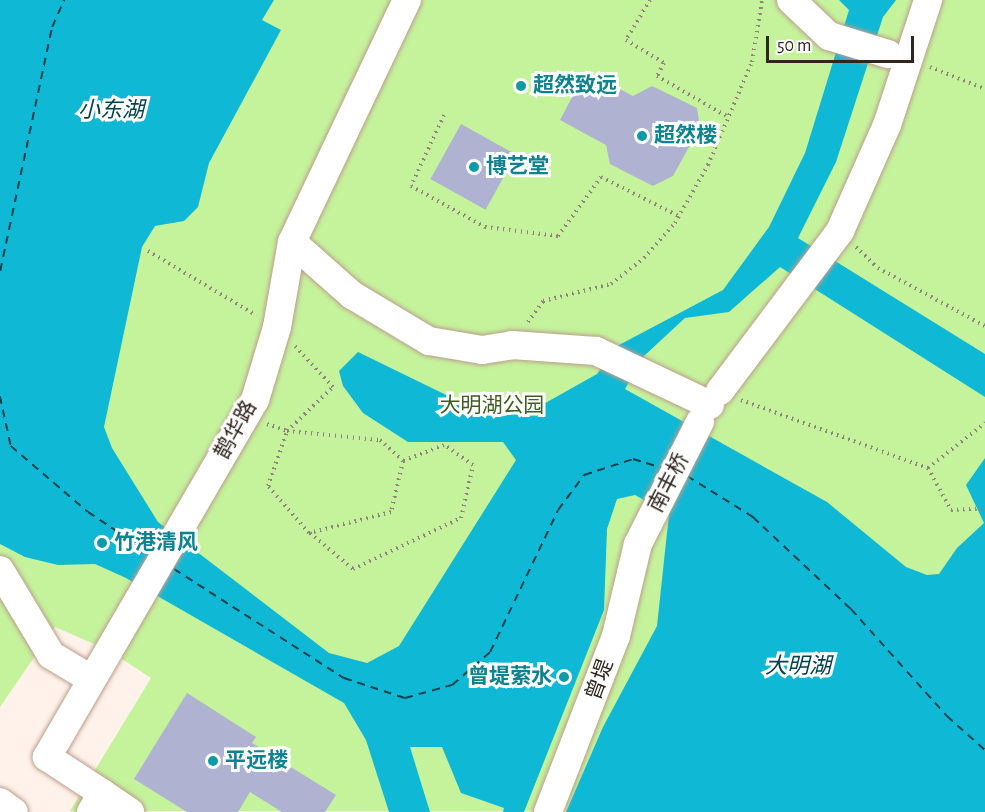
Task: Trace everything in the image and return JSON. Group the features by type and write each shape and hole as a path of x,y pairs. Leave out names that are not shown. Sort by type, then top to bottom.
{"lane":[{"name":"鹊华路","path":"96,802 47,757 255,400 277,327 292,242 407,0"},
{"path":"791,0 829,36 897,57"},
{"name":"南丰桥","path":"638,544 710,406 835,238 887,125 897,57 928,0"},
{"path":"292,242 352,295 429,341 482,350 512,345 596,351 645,372 710,406"},
{"name":"曾堤","path":"548,812 616,636 638,544"},
{"path":"0,570 51,655 91,679"},
{"path":"0,802 14,812"},
{"path":"96,802 130,812"}],"path":[{"path":"650,0 626,40 664,63 657,76 728,117"},
{"path":"512,345 543,301 611,284 644,258 679,216 728,117 752,62 762,0"},
{"path":"897,57 985,89"},
{"path":"444,115 411,186 485,226 558,236 601,177 679,216"},
{"path":"835,238 878,268 985,326"},
{"path":"148,251 277,327 333,387 287,431 268,486 309,533 352,569 461,518 473,465 444,445 403,461"},
{"path":"710,406 928,468 951,510 985,508"},
{"path":"245,417 287,431 380,440 403,461"},
{"path":"928,468 985,423"},
{"path":"309,533 391,512 403,461"}],"green space":[{"name":"大明湖公园","path":"0,0 985,0 985,812 70,811 151,678 108,650 55,627 0,707"}],"water":[{"name":"大明湖","path":"0,0 274,0 262,20 281,30 209,163 198,207 184,221 155,226 142,247 104,427 112,448 158,522 329,653 367,663 399,646 516,460 503,442 408,442 363,413 343,386 339,371 358,352 477,410 540,406 597,374 619,345 723,290 769,227 805,153 849,10 839,0 896,0 883,17 836,162 798,238 985,354 985,397 780,267 729,312 685,318 644,356 625,389 827,502 906,567 927,575 939,574 957,548 984,523 966,485 985,458 985,812 566,812 603,727 657,626 669,514 635,495 617,499 607,529 604,610 524,812 503,812 504,808 461,793 442,747 410,747 430,812 389,812 366,740 344,703 126,578 95,564 58,565 25,557 0,544"}],"building":[{"name":"超然楼","path":"586,71 633,96 652,86 697,108 700,127 673,176 653,186 610,164 606,145 560,120"},
{"name":"博艺堂","path":"461,124 516,155 486,210 430,179"},
{"name":"平远楼","path":"187,693 256,737 252,743 336,795 325,812 282,812 250,792 238,812 187,812 134,779"}],"ferry route":[{"path":"0,271 52,27 64,0"},
{"path":"0,396 11,446 88,512 150,553"},
{"path":"174,569 344,678 405,698 452,685 490,652 558,510 584,475 633,459 663,468"},
{"path":"687,476 753,517 851,609 947,716 985,750"}],"place":[{"name":"超然致远","path":"521,86"},
{"name":"超然楼","path":"642,136"},
{"name":"博艺堂","path":"474,167"},
{"name":"竹港清风","path":"102,543"},
{"name":"曾堤萦水","path":"564,677"},
{"name":"平远楼","path":"213,761"}],"water label":[{"name":"小东湖","path":"111,111"}]}
